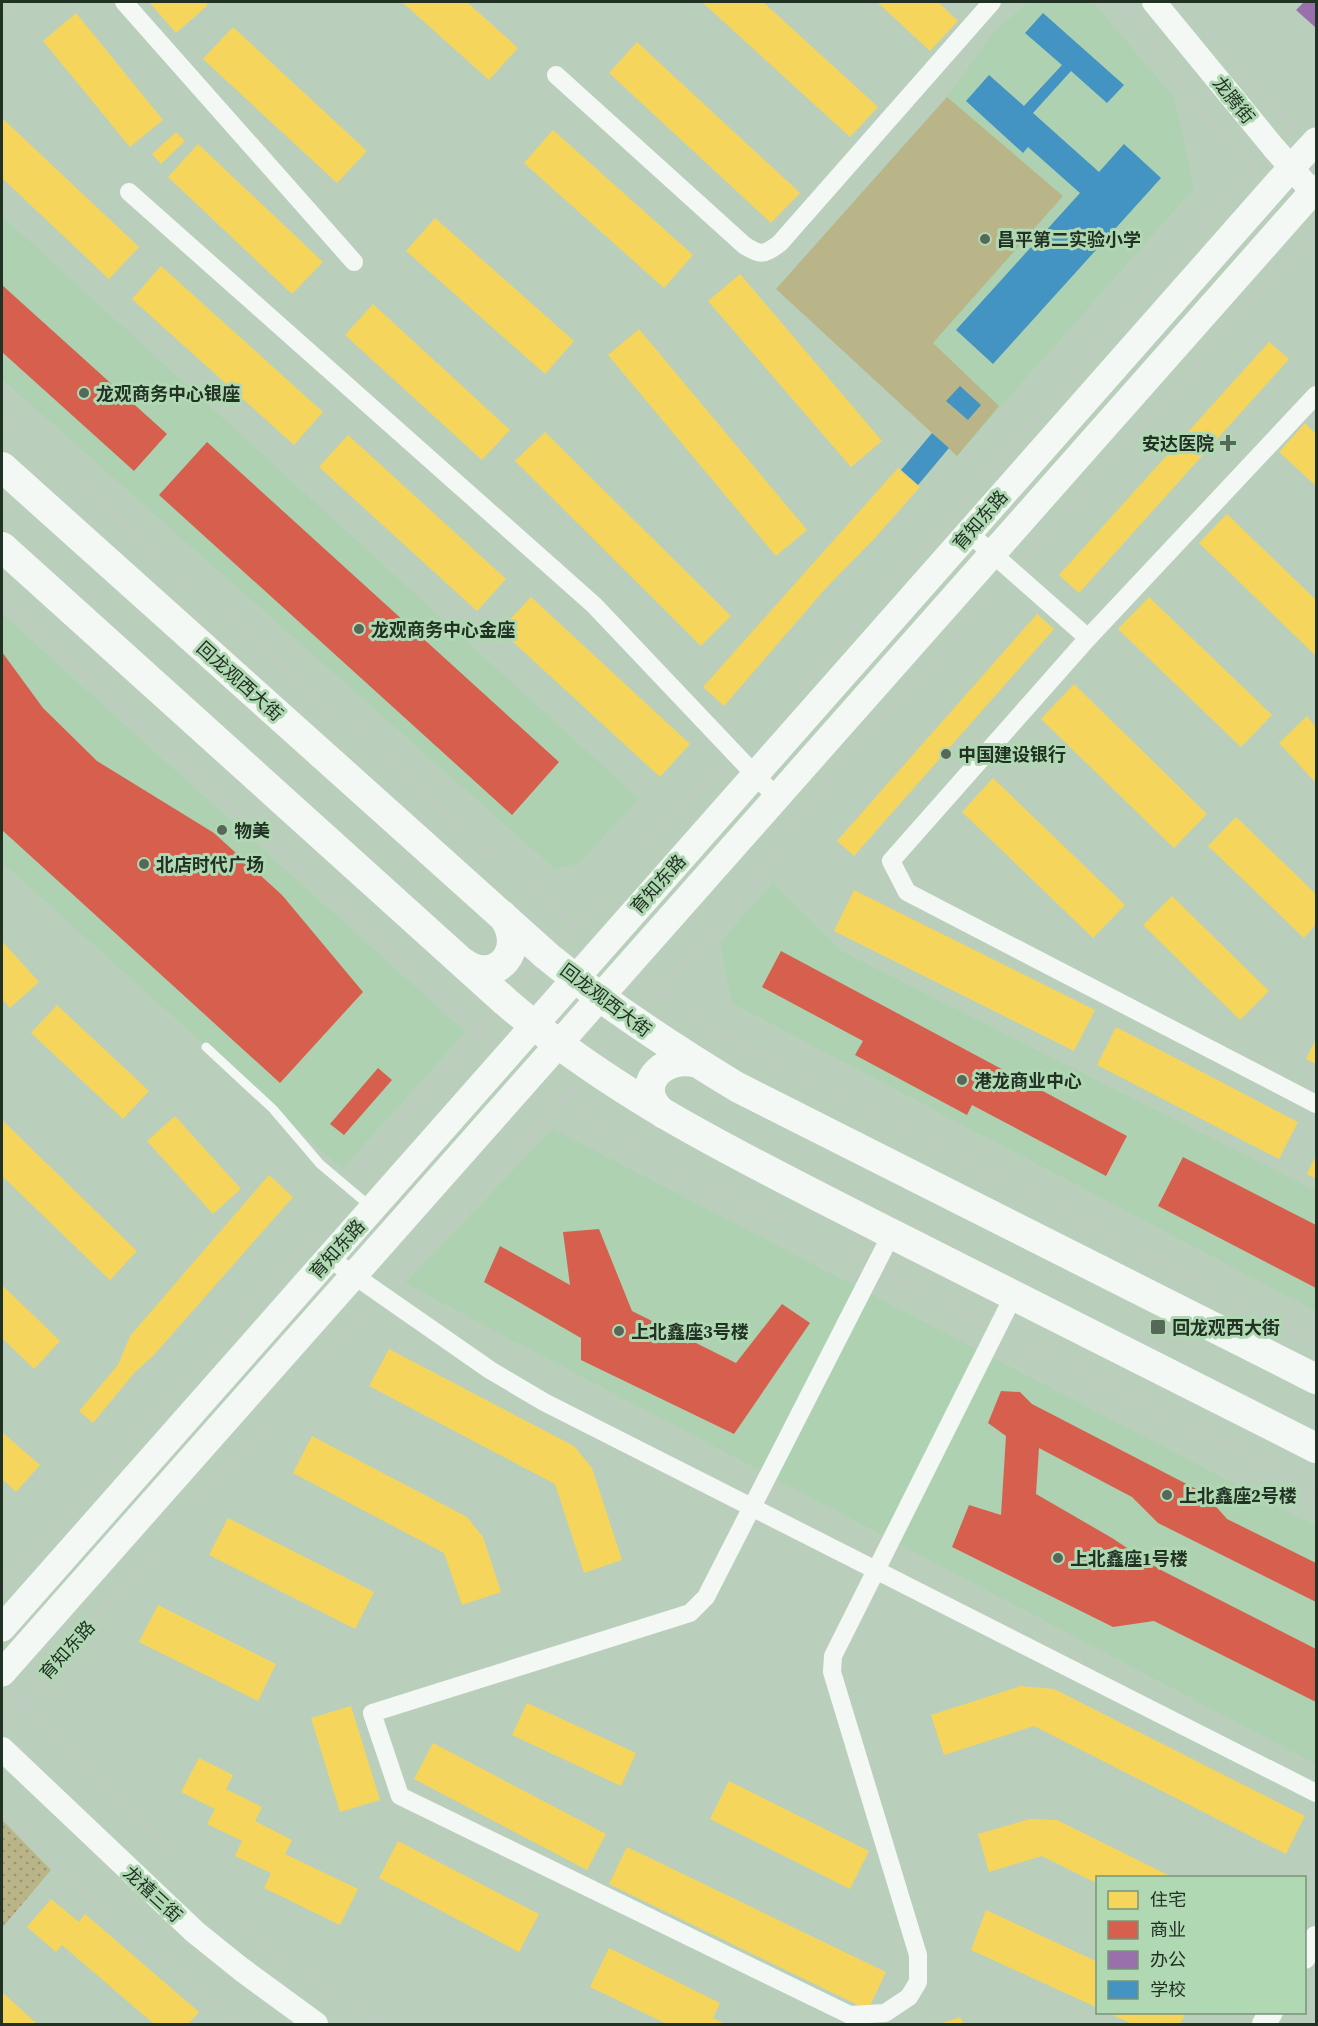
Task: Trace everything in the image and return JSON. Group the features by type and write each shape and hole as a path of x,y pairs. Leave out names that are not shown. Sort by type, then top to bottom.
{"main road":[{"name":"育知东路","path":"2,1628 575,979 746,765 969,532 1317,141"},
{"name":"育知东路","path":"5,1681 354,1275 1315,192"},
{"name":"回龙观西大街","path":"2,467 548,956 575,979 648,1032 737,1087 1317,1380"},
{"path":"2,547 506,1002 558,1045 604,1078 707,1140 1317,1448"},
{"path":"462,962 472,968 484,970 497,967 507,959 513,940 510,926 502,915"},
{"path":"663,1114 655,1107 651,1095 652,1082 657,1071 676,1061 691,1061 698,1064"}],"street":[{"path":"124,2 354,262"},
{"path":"556,75 744,245 755,252 768,252 780,243 992,2"},
{"name":"龙腾街","path":"1154,2 1291,168 1315,192"},
{"path":"129,192 594,605 777,798"},
{"path":"1317,395 1088,638 891,861 907,892 1317,1104"},
{"path":"969,532 1088,638"},
{"path":"891,1233 706,1598 690,1614 372,1713 400,1796 850,2015 885,2013 909,1997 918,1982 918,1955 832,1672 832,1656 1014,1296"},
{"path":"329,1257 517,1388 1317,1793"},
{"name":"龙禧三街","path":"2,1749 195,1932 316,2025"},
{"path":"1306,1955 1317,1938"}],"lane":[{"path":"206,1047 273,1109 320,1164 373,1208"}],"path":[{"path":"1121,2 1163,53 1193,100 1234,149"},
{"path":"1198,21 1274,105"},
{"path":"787,703 1235,190"},
{"path":"668,980 754,884 815,795 1317,229"},
{"path":"2,415 562,916"},
{"path":"2,600 466,1020"},
{"path":"2,1588 334,1210 378,1144 686,802 746,765"},
{"path":"678,1005 765,1058 1317,1341"},
{"path":"578,1110 659,1160 721,1193 874,1267 1317,1491"},
{"name":"育知东路","path":"2,1724 403,1270 467,1207 543,1122"},
{"path":"5,1681 22,1701 117,1792 216,1905 274,1952 382,2025"},
{"path":"2,1814 123,1926 245,2025"},
{"path":"1306,1880 1317,1862"},
{"path":"1311,2025 1317,2016"}],"shaded area":[{"name":"昌平第二实验小学","path":"1028,2 1093,2 1174,98 1194,188 957,456 776,289 947,97 992,34"},
{"path":"947,97 1063,196 933,343 999,406 957,456 776,289"},
{"path":"2,216 639,799 579,863 555,869 2,379"},
{"path":"2,614 465,1032 342,1169 2,862"},
{"name":"港龙商业中心","path":"773,883 843,952 1316,1191 1316,1311 732,1003 720,942"},
{"path":"553,1129 1316,1526 1316,1764 405,1283"},
{"path":"2,1820 51,1870 2,1928"}],"building: 住宅":[{"path":"149,2 205,2 208,5 176,33"},
{"path":"402,2 467,2 518,48 489,80"},
{"path":"702,2 763,2 878,107 850,137"},
{"path":"877,2 938,2 958,21 930,51"},
{"path":"76,13 163,120 130,147 43,41"},
{"path":"233,27 367,151 337,183 203,59"},
{"path":"637,42 800,193 771,223 609,73"},
{"path":"2,118 139,247 109,279 2,178"},
{"path":"553,130 693,255 664,288 524,163"},
{"path":"176,132 185,141 161,164 152,154"},
{"path":"198,144 323,262 292,294 168,177"},
{"path":"435,218 574,341 545,374 406,251"},
{"path":"161,266 323,412 294,445 132,299"},
{"path":"740,274 882,441 851,467 708,301"},
{"path":"373,304 510,430 482,460 345,335"},
{"path":"639,329 807,530 776,556 608,355"},
{"path":"1269,342 1289,359 1079,593 1059,575"},
{"path":"1305,423 1316,434 1316,486 1279,452"},
{"path":"545,432 731,616 701,646 515,461"},
{"path":"348,435 506,579 477,611 319,467"},
{"path":"898,468 920,487 826,588 724,706 703,687"},
{"path":"1227,514 1316,600 1316,656 1199,543"},
{"path":"531,597 690,744 660,777 500,630"},
{"path":"1149,597 1272,715 1241,747 1118,629"},
{"path":"1037,614 1054,629 854,856 837,841"},
{"path":"1074,684 1207,814 1174,848 1041,719"},
{"path":"1307,716 1316,727 1316,783 1279,743"},
{"path":"993,778 1125,905 1093,938 962,812"},
{"path":"1236,817 1316,894 1316,924 1304,938 1208,846"},
{"path":"854,890 1095,1010 1074,1051 834,931"},
{"path":"1172,896 1269,991 1240,1020 1143,925"},
{"path":"2,941 39,982 10,1008 2,999"},
{"path":"57,1005 149,1091 123,1119 31,1033"},
{"path":"1116,1027 1298,1122 1279,1159 1097,1065"},
{"path":"1316,1039 1316,1064 1306,1059"},
{"path":"175,1116 241,1189 213,1214 147,1141"},
{"path":"2,1120 137,1251 110,1280 2,1176"},
{"path":"1316,1155 1316,1179 1307,1174"},
{"path":"269,1175 293,1197 153,1356 135,1372 93,1423 79,1411 118,1365 130,1336"},
{"path":"2,1285 60,1341 34,1369 2,1338"},
{"path":"389,1349 574,1446 592,1468 622,1560 584,1573 555,1484 369,1386"},
{"path":"2,1432 40,1465 16,1492 2,1479"},
{"path":"312,1436 467,1517 483,1537 501,1592 462,1605 444,1553 293,1473"},
{"path":"228,1518 374,1592 355,1629 209,1555"},
{"path":"158,1605 276,1664 258,1701 139,1642"},
{"path":"1021,1686 1054,1689 1305,1816 1286,1854 1034,1726 944,1755 931,1715"},
{"path":"527,1703 636,1753 621,1786 512,1735"},
{"path":"351,1706 380,1800 340,1812 311,1718"},
{"path":"433,1743 606,1834 587,1870 414,1779"},
{"path":"199,1758 233,1775 226,1789 262,1807 255,1821 292,1840 285,1854 358,1889 340,1925 264,1888 271,1873 235,1856 242,1841 207,1824 215,1809 181,1792"},
{"path":"729,1781 869,1851 850,1889 710,1819"},
{"path":"1030,1819 1057,1820 1170,1876 1096,1876 1096,1883 1042,1856 989,1872 978,1834"},
{"path":"398,1841 539,1914 519,1952 379,1878"},
{"path":"627,1847 886,1972 868,2010 609,1884"},
{"path":"51,1899 79,1922 85,1914 199,2012 188,2024 154,2024 62,1945 56,1952 27,1927"},
{"path":"986,1910 1096,1961 1096,2007 971,1950"},
{"path":"609,1948 720,2003 713,2018 725,2024 667,2024 590,1987"},
{"path":"2,1992 37,2024 2,2024"},
{"path":"1110,2014 1185,2014 1180,2024 1132,2024"},
{"path":"960,2017 964,2024 940,2024"}],"building: 商业":[{"name":"龙观商务中心银座","path":"2,285 167,434 134,471 2,352"},
{"name":"龙观商务中心金座","path":"207,442 559,762 512,815 159,495"},
{"name":"北店时代广场","path":"2,652 43,708 97,761 214,833 282,895 363,992 280,1083 2,830"},
{"name":"港龙商业中心","path":"781,951 1127,1136 1106,1176 972,1105 967,1115 855,1055 863,1041 762,987"},
{"path":"378,1068 392,1080 344,1135 330,1124"},
{"path":"1183,1157 1316,1225 1316,1288 1158,1206"},
{"name":"上北鑫座3号楼","path":"599,1229 632,1311 736,1363 782,1304 810,1323 734,1434 581,1360 581,1338 484,1282 500,1246 570,1285 563,1232"},
{"name":"上北鑫座1号楼","path":"1001,1391 1020,1392 1032,1404 1204,1493 1227,1519 1316,1563 1316,1602 1158,1523 1132,1497 1039,1448 1036,1494 1112,1538 1159,1569 1316,1649 1316,1702 1154,1621 1113,1627 952,1547 969,1505 1001,1515 1006,1436 988,1423"}],"building: 办公":[{"path":"1304,2 1316,2 1316,28 1296,10"}],"building: 学校":[{"path":"1043,13 1124,85 1107,103 1071,71 1033,113 1099,172 1124,144 1161,178 993,364 956,330 1080,193 1028,147 1023,153 966,101 989,75 1024,106 1062,65 1025,33"},
{"path":"960,386 981,405 968,420 946,401"},
{"path":"932,433 949,448 918,485 901,470"}],"place":[{"name":"昌平第二实验小学","path":"985,239"},
{"name":"龙观商务中心银座","path":"84,393"},
{"name":"安达医院","path":"1228,443"},
{"name":"龙观商务中心金座","path":"359,629"},
{"name":"中国建设银行","path":"946,754"},
{"name":"物美","path":"222,830"},
{"name":"北店时代广场","path":"144,864"},
{"name":"港龙商业中心","path":"962,1080"},
{"name":"回龙观西大街","path":"1158,1327"},
{"name":"上北鑫座3号楼","path":"619,1331"},
{"name":"上北鑫座2号楼","path":"1167,1495"},
{"name":"上北鑫座1号楼","path":"1058,1558"}]}
